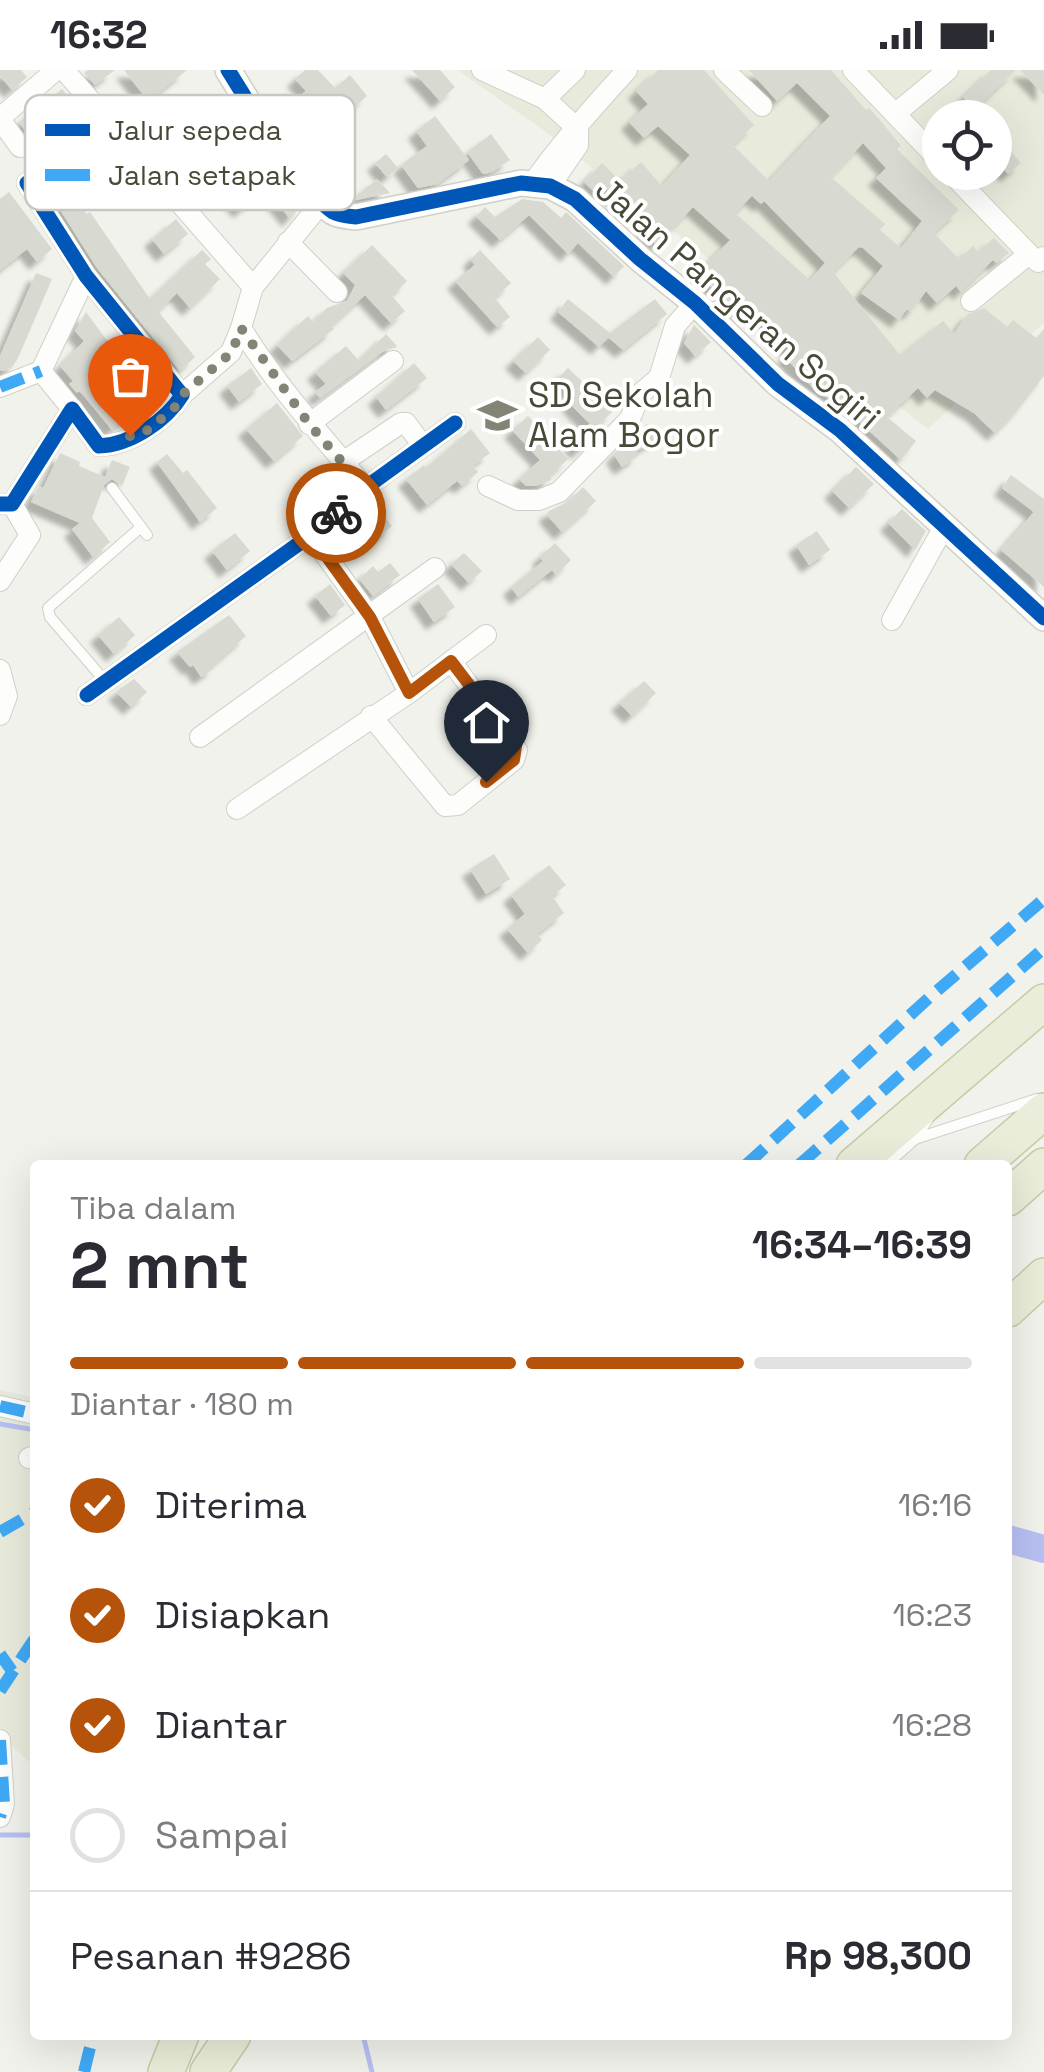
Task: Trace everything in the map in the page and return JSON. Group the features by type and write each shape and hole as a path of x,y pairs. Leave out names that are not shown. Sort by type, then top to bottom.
{"highway":[{"path":"860,1160 1044,1002"},
{"path":"988,1160 1044,1111"},
{"path":"1012,1194 1044,1166"},
{"path":"1012,1305 1044,1276"},
{"path":"166,2072 179,2040"},
{"path":"207,2072 227,2040"}],"street":[{"path":"20,147 0,119 32,78 56,70"},
{"path":"64,70 86,95"},
{"path":"228,70 244,95"},
{"path":"482,70 545,99 578,129"},
{"path":"545,99 575,70"},
{"path":"331,210 337,215 356,217 502,186 541,185 566,136 578,129 626,70"},
{"path":"724,70 762,106"},
{"path":"853,70 922,143"},
{"path":"895,114 933,75"},
{"name":"Jalan Pangeran Sogiri","path":"541,185 575,199 694,303 778,384 840,430 1044,618"},
{"path":"967,190 1039,260 971,301"},
{"path":"44,210 86,276 182,395"},
{"path":"187,210 254,287"},
{"path":"41,371 99,446 110,446 148,430 232,352 254,287 315,210"},
{"path":"288,242 336,292"},
{"path":"0,386 41,371 86,276"},
{"path":"488,486 518,500 539,500 559,492 630,419 640,394 663,370 679,319 694,303"},
{"path":"241,328 309,424 365,488"},
{"path":"309,424 393,361"},
{"path":"0,581 30,533 6,504 72,409"},
{"path":"343,462 402,423 410,427 423,446"},
{"path":"87,695 311,535 365,488 455,423"},
{"path":"892,620 945,525"},
{"path":"311,535 370,617 409,693"},
{"path":"200,737 435,568"},
{"path":"238,809 409,693 486,635"},
{"path":"370,716 445,806 458,806 514,760 517,750 451,661"},
{"path":"0,670 7,696 0,715"},
{"path":"0,1406 30,1413"},
{"path":"0,1740 4,1804 0,1817"}],"lane":[{"path":"105,681 50,617 48,608 144,531 112,488"},
{"path":"892,1160 926,1125 943,1088"},
{"path":"915,1139 1044,1097"}],"shaded area":[{"path":"457,70 1044,70 1044,323 928,429 542,129"},
{"path":"0,1390 30,1397 30,1762 0,1735"}],"building":[{"path":"0,70 21,70 27,77 12,90 0,76"},
{"path":"115,70 95,85 84,73"},
{"path":"124,70 187,70 156,95 143,95"},
{"path":"305,70 318,70 335,88 350,75 367,96 355,107 355,95 301,95 306,91 295,79"},
{"path":"412,70 440,70 455,87 440,101"},
{"path":"658,70 704,70 754,125 733,145 769,181 830,116 797,83 777,101 749,70 831,70 880,120 901,146 897,149 922,174 922,190 939,190 959,210 934,233 959,259 973,246 978,252 994,238 1009,253 996,263 993,260 961,292 956,286 937,303 926,291 911,312 907,309 899,320 861,293 883,266 863,248 859,247 833,272 900,355 943,321 954,333 968,314 984,308 1007,327 1013,320 1036,338 1044,329 1044,376 995,433 974,413 935,390 927,398 918,388 887,417 916,441 901,460 830,395 827,398 815,390 784,356 791,350 747,301 736,311 697,273 730,240 693,207 657,245 642,231 648,226 629,205 625,209 605,187 598,195 584,182 602,163 620,181 641,162 662,186 690,155 658,126 644,138 629,122 648,104 636,91","holes":["863,143 886,168 876,178 922,221 901,248 880,230 885,224 831,177","752,196 761,204 764,201 825,263 810,280 735,213"]},
{"path":"991,70 1016,70 984,100 963,97"},
{"path":"1020,70 1044,70 1044,95"},
{"path":"435,116 469,160 437,184 418,188 401,165 427,146 416,131"},
{"path":"491,134 510,160 483,174 467,152"},
{"path":"1012,153 1021,163 1012,171"},
{"path":"386,154 398,168 387,177 375,163"},
{"path":"377,179 390,193 356,200"},
{"path":"9,192 52,249 37,262 27,249 0,270 0,199"},
{"path":"522,199 543,202 561,218 566,212 624,266 614,277 578,243 568,254 529,215 500,240 476,216 485,207 495,217"},
{"path":"60,210 90,212 150,299 202,250 211,259 205,264 220,279 190,308 177,293 158,311 195,357 180,371 97,268"},
{"path":"283,210 298,210 290,219"},
{"path":"176,219 188,234 164,254 152,239"},
{"path":"372,245 407,281 392,296 405,311 391,323 365,295 331,326 334,329 292,361 277,345 308,316 313,322 327,308 347,301 355,285 343,273"},
{"path":"480,250 511,283 495,298 510,317 497,327 455,281 475,265 471,259"},
{"path":"36,273 52,279 18,358 12,367 0,370 0,356"},
{"path":"568,299 610,333 655,299 667,314 623,350 608,337 599,347 558,312"},
{"path":"86,312 149,398 112,430 69,384 73,381 60,366 84,341 75,331"},
{"path":"694,325 711,342 695,356 684,343"},
{"path":"386,334 395,348 385,350 320,398 315,392 326,384 315,372 346,346 359,361"},
{"path":"538,337 550,350 526,373 513,361"},
{"path":"414,363 427,378 386,410 376,397"},
{"path":"251,368 262,384 239,402 227,386"},
{"path":"568,368 613,411 595,429 570,404 576,398 558,378"},
{"path":"277,403 303,436 274,461 246,429"},
{"path":"528,416 568,459 550,476 551,480 536,486 526,486 519,479 540,460 512,430"},
{"path":"647,424 656,439 622,467 614,455"},
{"path":"471,429 490,453 473,466 478,472 462,486 457,481 427,505 406,479 424,465 426,468"},
{"path":"583,430 592,438 579,451 571,443"},
{"path":"60,453 105,477 112,460 130,467 122,486 112,479 104,485 92,518 110,542 93,557 72,529 80,523 31,502 39,486 43,488"},
{"path":"167,454 183,473 187,470 217,508 200,522 157,462"},
{"path":"856,467 874,484 849,508 832,491"},
{"path":"1011,475 1044,499 1044,587 1001,550 1034,512 1002,488"},
{"path":"583,487 596,501 562,532 547,515"},
{"path":"371,501 392,526 372,543 351,518"},
{"path":"902,509 926,531 915,550 888,523"},
{"path":"817,531 830,550 809,565 796,545"},
{"path":"235,533 250,551 227,570 212,551"},
{"path":"555,543 571,560 556,575 552,570 518,597 511,587 543,561 540,557"},
{"path":"464,553 482,571 469,583 451,564"},
{"path":"390,563 400,575 373,596 359,579 373,566 378,572"},
{"path":"330,584 345,605 331,616 315,596"},
{"path":"438,584 455,607 434,622 418,599"},
{"path":"229,615 246,636 201,677 177,652"},
{"path":"119,617 135,635 114,654 98,635"},
{"path":"134,679 147,692 131,707 116,692"},
{"path":"644,681 656,693 632,716 619,703"},
{"path":"494,854 510,879 486,894 470,869"},
{"path":"549,865 566,885 552,896 564,913 537,934 542,940 528,953 507,929 525,914 511,895"}],"waterway":[{"path":"0,1424 30,1429"},
{"path":"1012,1540 1044,1549"},
{"path":"0,1835 30,1835"},
{"path":"364,2040 372,2072"}],"marked path":[{"path":"0,387 41,371"},
{"path":"751,1160 1044,899"},
{"path":"805,1160 1044,948"},
{"path":"0,1406 30,1413"},
{"path":"0,1532 30,1515"},
{"path":"0,1691 30,1646"},
{"path":"0,1654 12,1671"},
{"path":"0,1740 4,1804 0,1817"},
{"path":"84,2072 92,2040"}],"cycle path":[{"path":"228,70 244,95"},
{"path":"332,210 356,217 521,183 550,186 575,199 695,303 778,384 840,430 1044,618"},
{"path":"0,504 12,504 72,409 99,446 111,445 146,430 167,414 182,395 86,276 44,210"},
{"path":"87,695 311,535 365,488 455,423"}],"way so far":[{"path":"130,436 160,421 182,395 232,352 241,328 309,424 365,488 336,513"}],"place":[{"name":"SD Sekolah Alam Bogor","path":"498,415"}],"route":[{"path":"336,513 311,535 370,617 409,693 451,661 516,746 514,760 486,782"}]}
